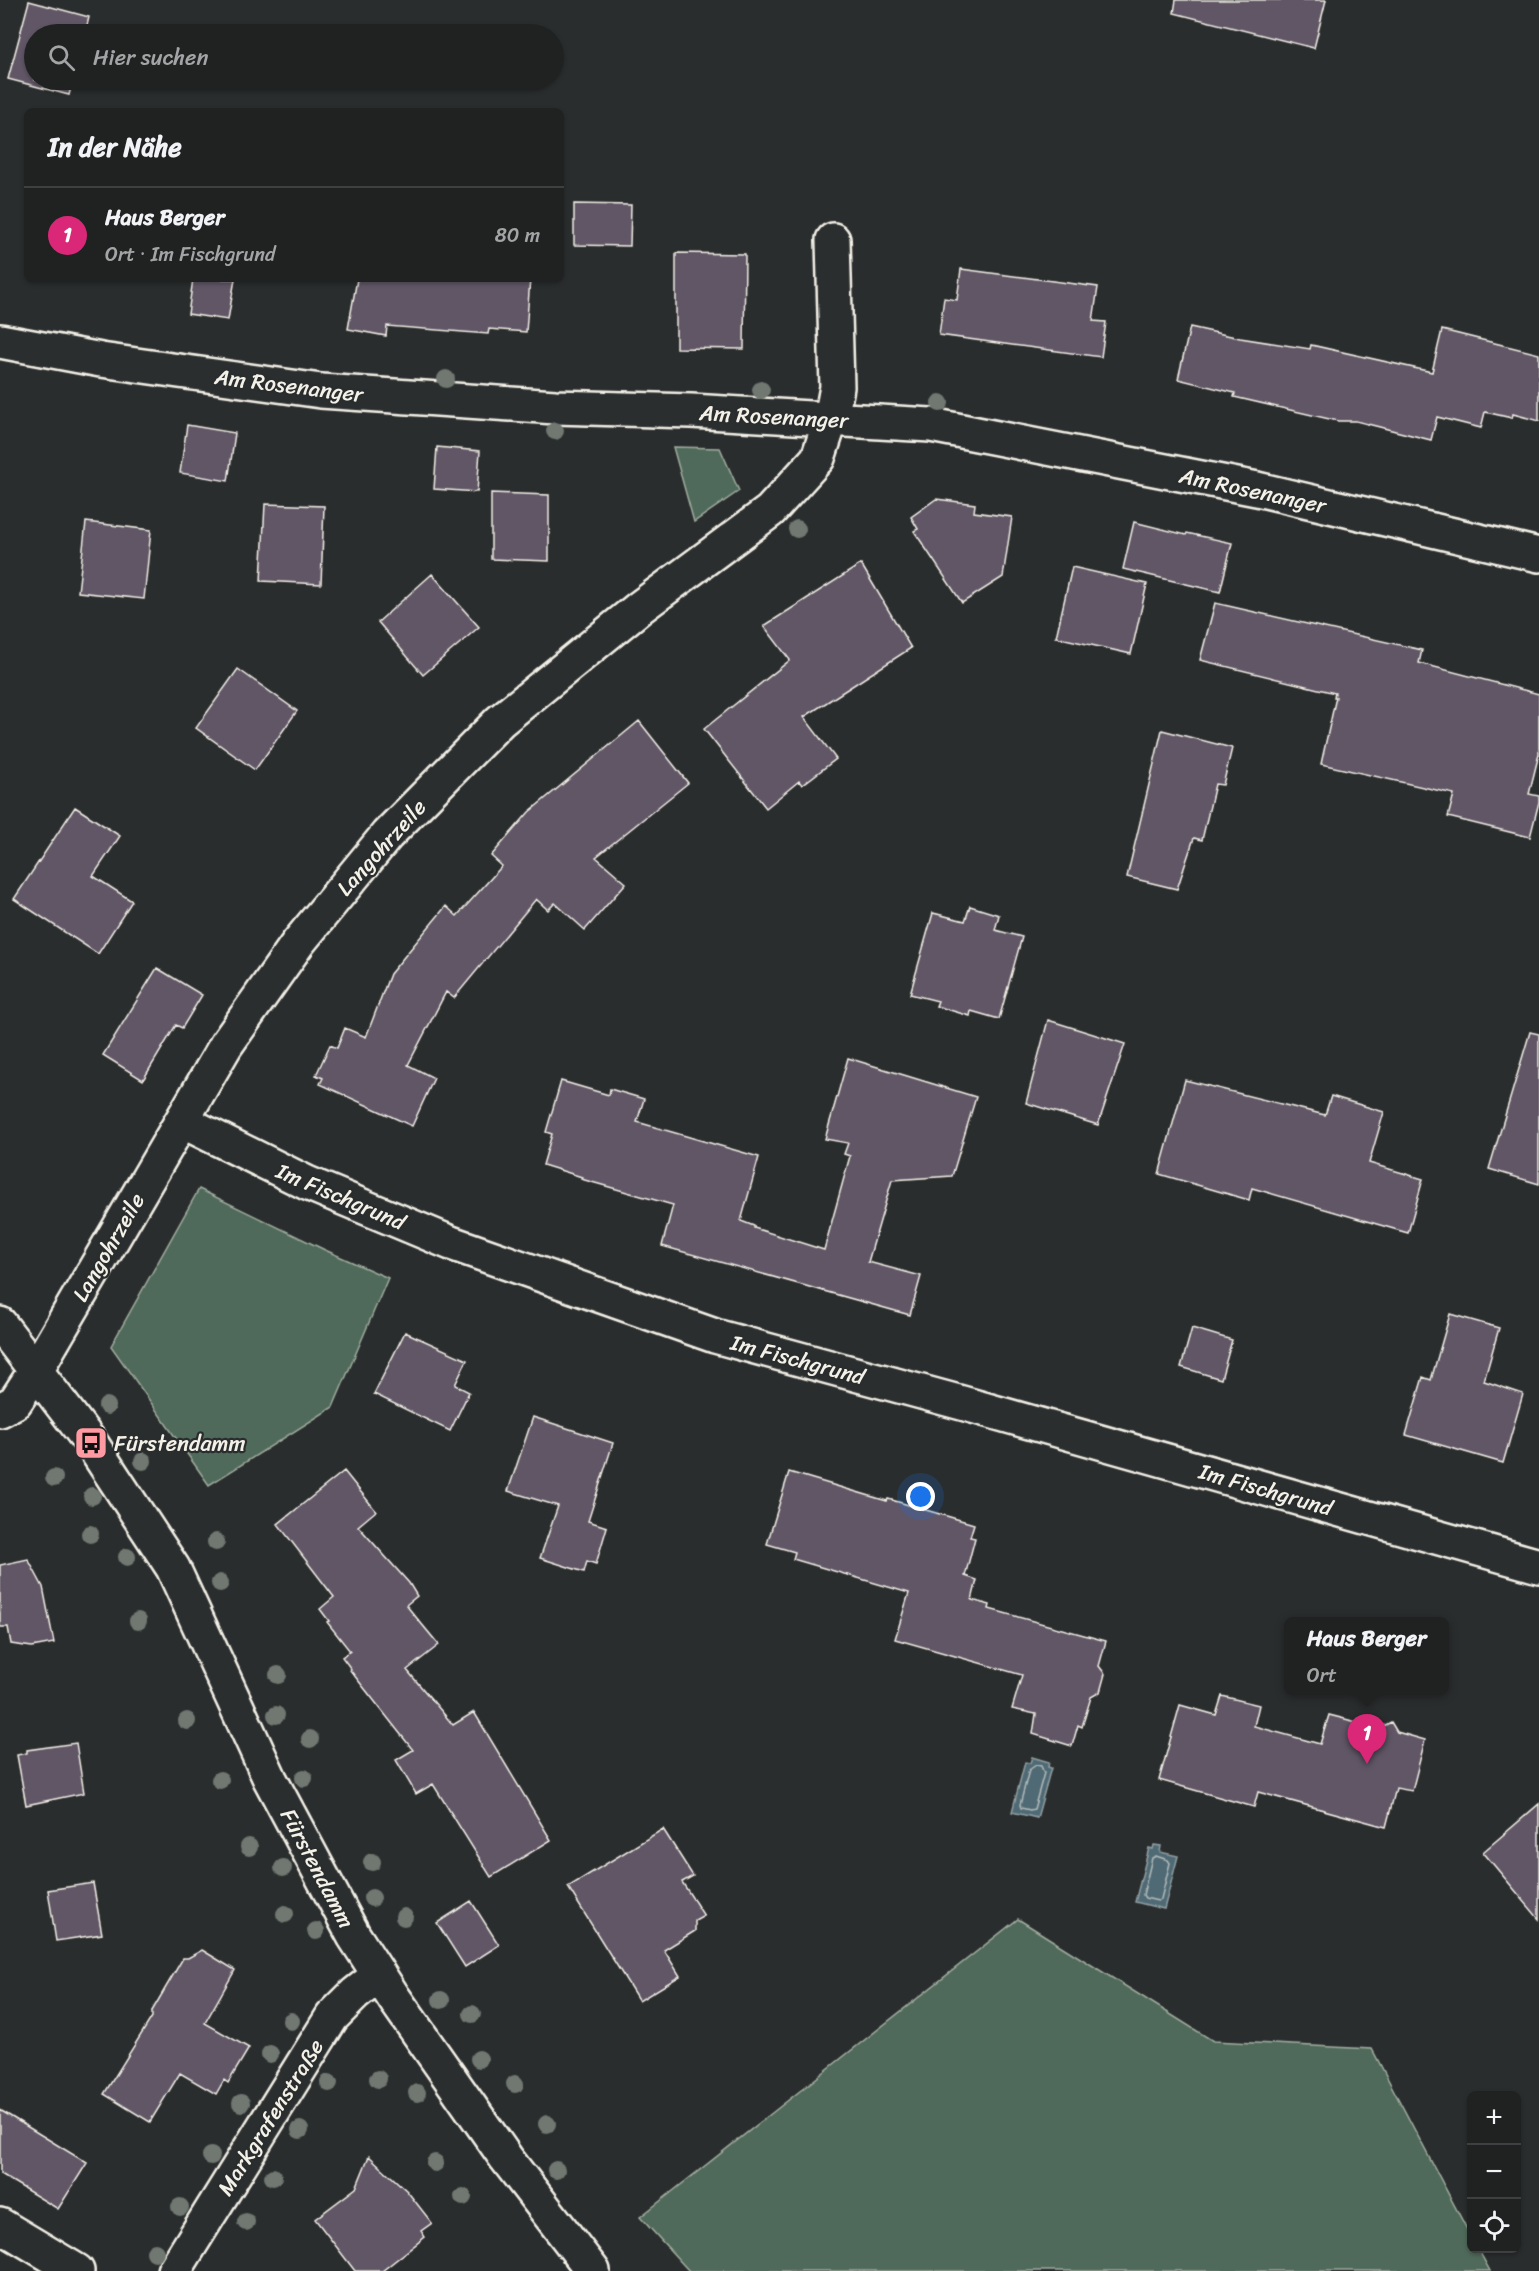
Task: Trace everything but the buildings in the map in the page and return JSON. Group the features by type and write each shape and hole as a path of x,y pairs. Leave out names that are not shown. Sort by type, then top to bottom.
{"street":[{"name":"Langohrzeile","path":"0,1410 15,1402 36,1370 226,1045 298,943 387,835 500,721 639,608 770,511 818,458 831,419 837,387 833,240"},
{"name":"Am Rosenanger","path":"0,341 101,360 321,391 555,407 691,411 931,425 1257,489 1539,555"},
{"name":"Im Fischgrund","path":"182,1121 307,1183 451,1243 715,1336 962,1403 1539,1566"},
{"name":"Fürstendamm","path":"0,1324 91,1443 173,1568 276,1789 354,1936 506,2158 593,2271"},
{"name":"Markgrafenstraße","path":"174,2271 332,2018 355,1994 379,1975"},
{"path":"0,2225 76,2271"}],"green space":[{"path":"673,447 720,448 739,491 694,522"},
{"path":"199,1189 388,1278 333,1407 209,1485 111,1346"},
{"path":"1018,1919 1213,2041 1372,2049 1467,2229 1467,2253 1480,2253 1490,2271 689,2271 640,2217"}],"water":[{"path":"1032,1757 1049,1762 1048,1767 1051,1768 1037,1818 1012,1812 1025,1762 1030,1763"},
{"path":"1154,1845 1161,1846 1160,1852 1178,1856 1164,1909 1135,1902 1149,1848 1153,1849"}],"place":[{"name":"Fürstendamm","path":"91,1443"},
{"name":"Haus Berger","path":"1367,1764"}]}
